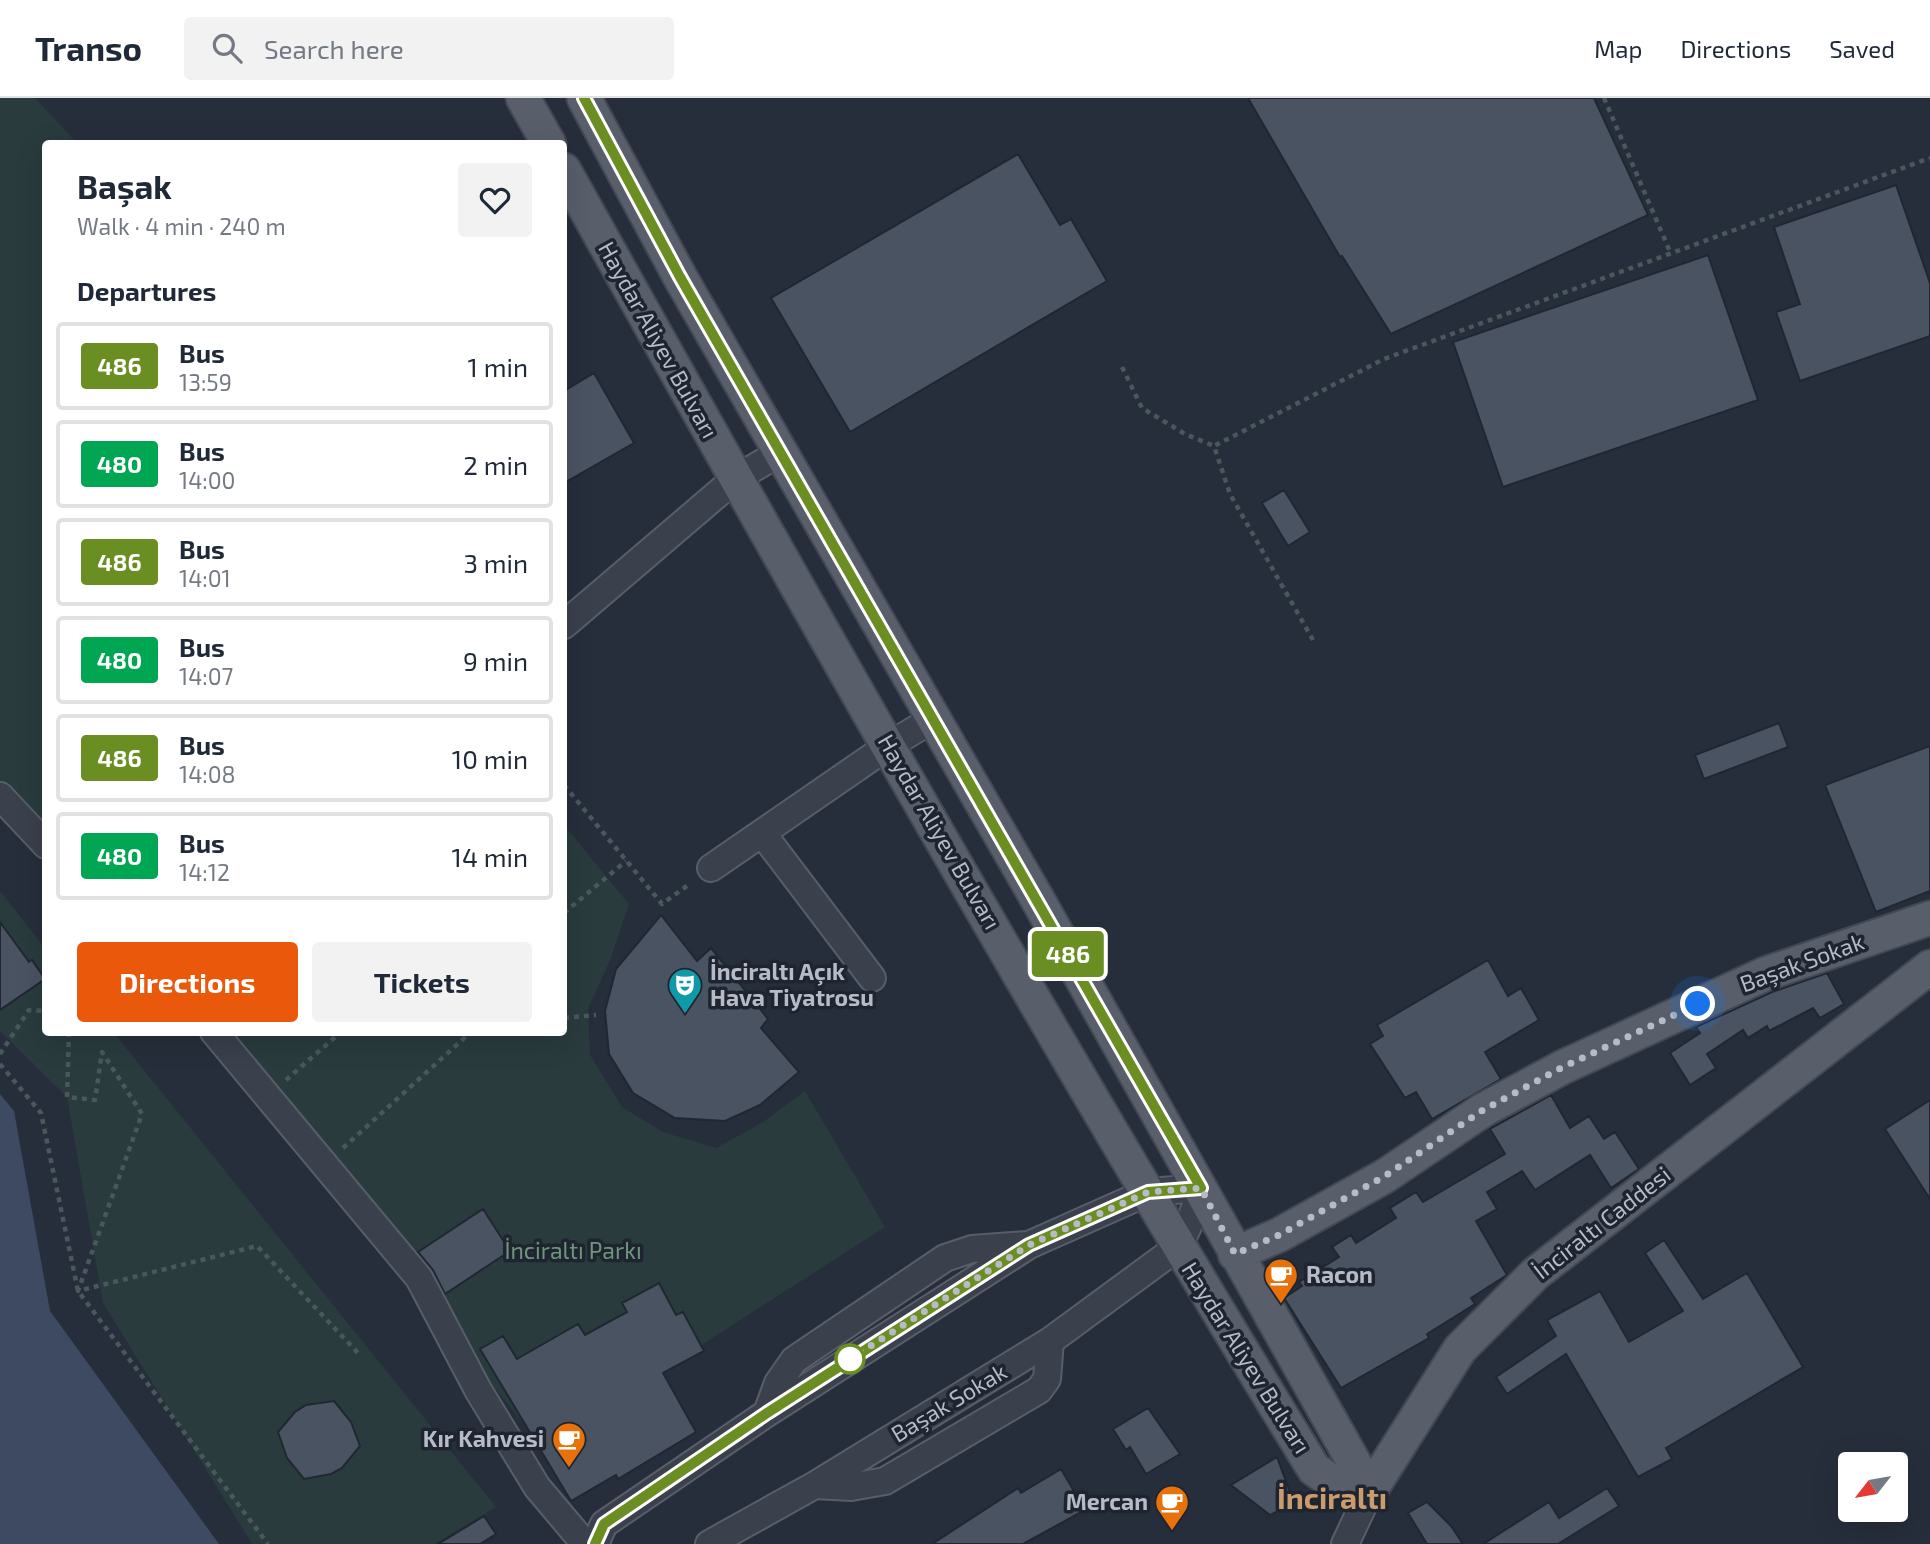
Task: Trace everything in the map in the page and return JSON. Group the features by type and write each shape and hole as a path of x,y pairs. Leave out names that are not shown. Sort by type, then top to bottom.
{"main road":[{"path":"523,98 547,140"},
{"name":"Haydar Aliyev Bulvarı","path":"584,98 680,277 1201,1188 1235,1254 1370,1491"},
{"name":"Haydar Aliyev Bulvarı","path":"567,175 735,479 1178,1247 1314,1469 1328,1479 1370,1491"},
{"name":"Başak Sokak","path":"1235,1254 1279,1235 1385,1176 1483,1110 1563,1067 1765,974 1930,918"},
{"name":"İnciraltı Caddesi","path":"1370,1491 1460,1349 1535,1274 1930,967"}],"street":[{"path":"567,622 735,479 780,452"},
{"path":"711,868 888,746 933,719"},
{"path":"0,796 42,841"},
{"path":"762,833 872,978"},
{"path":"217,1036 419,1278 478,1390 537,1487 585,1544"},
{"path":"595,1544 604,1524 767,1413 1029,1245 1148,1192 1201,1188 1191,1220 1178,1247"},
{"name":"Başak Sokak","path":"709,1544 815,1485 1050,1341 1178,1247"},
{"path":"815,1485 852,1487 886,1481 1039,1390 1047,1379 1050,1341"},
{"name":"İnciraltı Caddesi","path":"1345,1544 1370,1491"}],"path":[{"path":"1604,98 1671,254"},
{"path":"1214,446 1384,359 1930,158"},
{"path":"1122,367 1142,408 1185,434 1214,446 1230,494 1313,640"},
{"path":"567,789 662,904 711,868"},
{"path":"567,910 626,861"},
{"path":"0,1054 29,1010 42,1011"},
{"path":"567,1018 596,1015"},
{"path":"69,1036 67,1097 95,1100 102,1052 142,1114 78,1292"},
{"path":"267,1096 336,1036"},
{"path":"324,1165 467,1036"},
{"path":"0,1064 41,1112 78,1292 268,1544"},
{"path":"78,1292 257,1246 359,1354"}],"green space":[{"path":"0,98 35,98 74,140 42,140 42,837 0,786"},
{"name":"İnciraltı Parkı","path":"567,829 629,904 610,960 588,1009 590,1055 622,1107 663,1132 716,1148 763,1122 805,1091 885,1227 543,1447 205,1036 567,1036"},
{"path":"0,891 42,944 42,1036 116,1036 496,1507 435,1544 252,1544 103,1303 67,1097 0,1031"}],"water":[{"path":"0,1094 14,1111 50,1311 219,1544 0,1544"}],"building":[{"path":"1248,98 1594,98 1648,215 1391,334 1342,256 1340,257"},
{"path":"1018,154 1060,225 1071,219 1107,281 850,432 771,298"},
{"path":"1896,185 1930,283 1930,336 1800,381 1776,312 1800,304 1774,227"},
{"path":"1708,255 1758,400 1503,487 1453,342"},
{"path":"594,373 634,443 567,481 567,389"},
{"path":"1284,490 1310,532 1288,546 1262,503"},
{"path":"1779,723 1788,747 1704,779 1695,755"},
{"path":"1930,746 1930,891 1876,912 1825,785"},
{"name":"İnciraltı Açık Hava Tiyatrosu","path":"661,915 697,961 711,948 768,1019 761,1028 799,1072 760,1105 725,1121 675,1118 633,1093 609,1054 605,1011 616,969"},
{"path":"0,922 29,962 32,960 42,975 42,981 0,1010"},
{"path":"1488,960 1508,996 1521,988 1539,1020 1485,1052 1501,1079 1432,1119 1416,1092 1405,1098 1370,1044 1383,1036 1377,1025"},
{"path":"1827,973 1844,1004 1820,1018 1813,1008 1769,1031 1767,1026 1748,1038 1743,1030 1707,1054 1716,1068 1690,1085 1670,1053 1700,1033 1696,1027 1772,992"},
{"path":"1551,1095 1570,1128 1589,1116 1604,1139 1615,1132 1639,1169 1611,1188 1590,1155 1535,1190 1522,1171 1487,1192 1497,1209 1476,1221 1507,1275 1471,1298 1475,1304 1427,1334 1429,1338 1341,1388 1284,1298 1302,1286 1299,1282 1339,1257 1332,1247 1351,1235 1356,1243 1396,1218 1390,1208 1416,1192 1423,1202 1505,1154 1490,1129"},
{"path":"1930,1100 1930,1199 1885,1129"},
{"path":"483,1209 510,1251 445,1294 433,1270 418,1252"},
{"path":"1664,1240 1703,1299 1747,1273 1803,1367 1666,1448 1672,1459 1638,1477 1566,1354 1507,1394 1496,1377 1556,1336 1547,1320 1600,1291 1629,1342 1683,1311 1645,1253"},
{"path":"659,1283 676,1315 683,1312 704,1351 663,1373 696,1432 618,1479 616,1475 571,1501 480,1349 503,1336 517,1359 578,1324 585,1335 627,1312 622,1303"},
{"path":"334,1401 351,1422 360,1446 342,1468 331,1474 304,1479 287,1458 278,1432 295,1412 306,1405"},
{"path":"1148,1408 1180,1454 1146,1474 1130,1447 1126,1450 1113,1429"},
{"path":"1277,1457 1294,1503 1270,1515 1231,1485"},
{"path":"1061,1469 1085,1510 1023,1544 932,1544 1018,1488 1021,1493"},
{"path":"1607,1488 1619,1506 1558,1544 1483,1544 1549,1502 1559,1518"},
{"path":"1427,1502 1451,1526 1463,1544 1427,1544 1408,1513"},
{"path":"484,1516 496,1534 480,1544 438,1544"}],"bus line":[{"name":"486","path":"584,98 680,277 1201,1188 1148,1192 1029,1245 767,1413 604,1524 595,1544"}],"place":[{"name":"İnciraltı Açık Hava Tiyatrosu","path":"685,1015"},
{"name":"Racon","path":"1281,1305"},
{"name":"Kır Kahvesi","path":"569,1469"},
{"name":"Mercan","path":"1172,1532"}],"district":[{"name":"İnciraltı","path":"1332,1499"}],"route":[{"path":"850,1359 1029,1245 1148,1192 1201,1188 1235,1254 1279,1235 1385,1176 1483,1110 1563,1067 1698,1004"}]}
